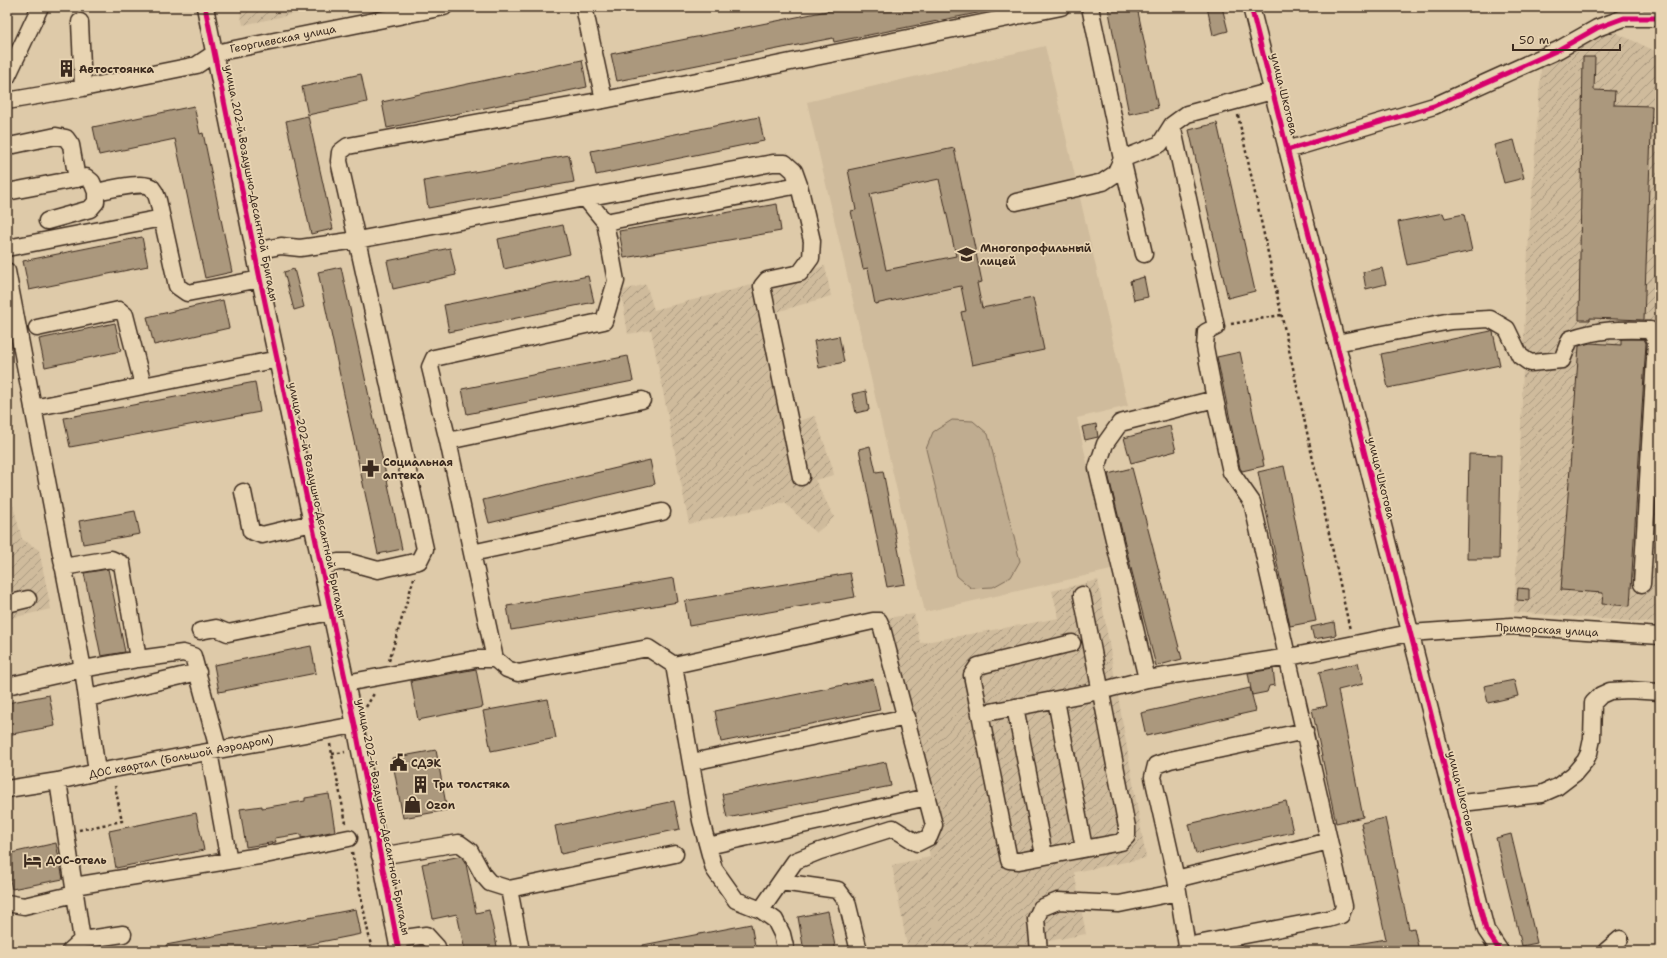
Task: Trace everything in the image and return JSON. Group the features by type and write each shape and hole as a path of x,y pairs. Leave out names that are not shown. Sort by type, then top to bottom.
{"street":[{"path":"7,78 40,7"},
{"name":"улица 202-й Воздушно-Десантной Бригады","path":"205,7 260,279 355,725 398,945"},
{"name":"Георгиевская улица","path":"8,98 82,88 197,65 215,53 444,7"},
{"path":"584,7 604,100"},
{"path":"321,566 338,562 349,562 378,570 419,560 425,549 358,240 339,161 340,152 348,146 604,100 1061,7"},
{"path":"1090,7 1122,159 1144,254"},
{"name":"улица Шкотова","path":"1251,7 1486,930 1500,951"},
{"path":"1288,150 1434,106 1558,50 1597,28 1624,18 1660,18"},
{"path":"80,22 82,88"},
{"path":"1016,202 1103,182 1115,174 1122,159 1160,144 1172,125 1187,114 1272,91"},
{"path":"1172,125 1216,327 1206,332 1205,347 1215,399 1232,472 1252,502 1289,657 1344,906 1341,915 1328,919 1186,948 1177,885 1153,777 1156,765 1170,760 1305,731"},
{"path":"14,145 56,136 66,138 70,145 78,179"},
{"path":"255,251 281,246 300,248 358,240 586,199 773,163 785,163 794,171 799,185 812,241 811,258 800,273 767,280 762,286 801,477"},
{"path":"7,192 86,177 92,182 96,192 96,202 90,209 47,220"},
{"path":"96,192 143,184 151,186 157,195 176,286 187,293 260,279"},
{"path":"605,222 799,185"},
{"path":"586,199 605,222 616,280 604,321 434,358 430,366 448,441 495,659 507,670 518,673 648,648 674,665 879,621 907,718 934,825 929,838 917,843 893,828 820,851 795,861 761,910"},
{"path":"7,248 162,218"},
{"path":"7,271 83,669 97,772"},
{"path":"37,328 119,310 125,315 143,385"},
{"path":"1336,343 1451,321 1490,319 1507,328 1520,356 1530,363 1562,360 1570,339 1579,336 1615,329 1650,330 1656,340 1642,584"},
{"path":"33,408 278,359"},
{"path":"1147,679 1097,468 1105,444 1120,422 1215,399"},
{"path":"448,441 642,400"},
{"path":"243,492 251,531 257,534 262,535 312,523"},
{"path":"472,554 662,512"},
{"path":"63,567 111,558 122,564 138,659"},
{"path":"1072,643 978,666 972,675 1009,860 1019,861 1044,855 1121,842 1127,836 1127,827 1082,595"},
{"path":"7,604 28,599"},
{"path":"200,632 216,628 228,633 330,612"},
{"name":"Приморская улица","path":"980,714 1100,691 1147,679 1289,657 1410,633 1511,626 1660,636"},
{"path":"7,686 83,669 138,659 183,653 193,656 198,672 214,751 229,861"},
{"path":"346,683 476,659 495,659"},
{"path":"674,665 692,762 701,822 714,868 736,900 761,910 775,920 782,934 786,951"},
{"path":"88,698 198,672"},
{"path":"1453,804 1535,795 1557,787 1574,774 1585,761 1590,752 1592,739 1593,703 1600,694 1610,691 1629,690 1660,692"},
{"path":"1056,700 1084,848"},
{"path":"1015,707 1044,855"},
{"path":"692,762 907,718"},
{"name":"ДОС квартал (Большой Аэродром)","path":"7,789 58,781 97,772 355,725"},
{"path":"58,781 82,940"},
{"path":"708,846 927,797"},
{"path":"7,903 24,906 75,890 349,838"},
{"path":"1039,951 1036,920 1041,908 1058,901 1119,904 1177,885 1329,841"},
{"path":"380,856 459,843 470,851 483,875 490,882 509,889 675,854"},
{"path":"781,882 838,890 847,902 859,951"},
{"path":"509,889 521,951"},
{"path":"70,951 82,940 123,934"},
{"path":"398,945 426,934 437,947 438,951"},
{"path":"1606,951 1620,939"}],"path":[{"path":"1235,101 1353,644"},
{"path":"1216,327 1281,315"},
{"path":"366,707 385,675 419,560"},
{"path":"66,832 122,821 115,786"}],"shaded area":[{"path":"239,7 326,7 243,25"},
{"path":"1612,31 1660,53 1660,542 1654,623 1514,612 1526,280 1541,68"},
{"name":"Многопрофильный лицей","path":"1045,46 1128,406 1077,418 1111,570 925,612 807,102"},
{"path":"825,266 831,296 773,313 794,422 815,416 832,466 834,475 815,480 834,517 816,533 785,503 689,524 651,330 628,334 621,291 646,284 654,310"},
{"path":"952,420 973,421 988,434 1020,561 1011,577 993,587 971,588 957,576 926,449 933,432"},
{"path":"7,487 22,539 39,550 51,609 7,619"},
{"path":"1098,580 1146,858 1074,872 1086,934 995,951 908,951 892,865 930,857 886,618 914,614 920,643 1059,618 1052,591"}],"building":[{"path":"847,7 982,7 982,12 834,42 833,38 617,81 611,54"},
{"path":"1108,7 1137,7 1158,108 1129,114"},
{"path":"1207,7 1222,7 1228,31 1213,35"},
{"path":"1583,57 1595,57 1594,90 1615,91 1614,105 1652,106 1644,320 1590,318 1590,320 1579,320"},
{"path":"582,60 587,87 387,128 382,102"},
{"path":"361,74 367,102 308,115 302,87"},
{"path":"194,106 200,134 203,133 232,272 205,278 175,139 99,155 93,127"},
{"path":"308,116 333,229 311,234 286,121"},
{"path":"759,117 764,141 596,175 591,151"},
{"path":"1217,123 1255,291 1228,298 1189,130"},
{"path":"1514,140 1524,178 1504,183 1494,145"},
{"path":"954,148 982,282 977,283 982,308 1033,298 1044,350 972,365 961,312 966,311 961,286 875,304 868,268 863,269 851,211 856,210 848,170","holes":["939,179 956,256 886,270 870,194"]},
{"path":"569,155 574,182 428,208 424,181"},
{"path":"777,204 781,231 624,258 619,231"},
{"path":"1443,213 1445,218 1464,214 1472,251 1407,265 1398,222"},
{"path":"563,225 570,254 504,269 498,239"},
{"path":"142,237 148,266 29,290 23,261"},
{"path":"450,248 456,275 393,289 387,261"},
{"path":"341,267 402,549 378,554 318,272"},
{"path":"1382,268 1386,284 1366,289 1363,272"},
{"path":"294,269 304,307 294,310 284,272"},
{"path":"588,276 594,302 449,332 444,305"},
{"path":"1144,277 1148,297 1134,300 1130,281"},
{"path":"223,300 229,328 154,345 147,317"},
{"path":"115,323 121,351 45,367 39,339"},
{"path":"1491,331 1493,332 1500,365 1388,388 1381,354"},
{"path":"839,336 844,362 819,368 814,341"},
{"path":"1621,339 1644,339 1646,343 1630,606 1602,604 1603,593 1561,590 1579,346 1590,343 1621,345"},
{"path":"1240,352 1264,466 1242,471 1240,468 1217,357"},
{"path":"628,356 633,381 467,414 462,389"},
{"path":"255,382 260,412 70,447 64,418"},
{"path":"866,391 869,410 856,413 852,394"},
{"path":"1096,424 1098,437 1085,440 1082,427"},
{"path":"1170,426 1176,451 1131,463 1124,438"},
{"path":"870,446 876,472 883,471 905,584 887,587 859,449"},
{"path":"1469,454 1501,455 1499,559 1467,559"},
{"path":"650,460 655,484 489,523 483,500"},
{"path":"1284,466 1316,621 1290,626 1258,472"},
{"path":"1132,468 1182,659 1156,666 1108,474"},
{"path":"135,511 140,534 83,544 79,521"},
{"path":"108,569 125,652 101,656 84,573"},
{"path":"850,573 855,597 689,626 685,601"},
{"path":"674,578 678,602 511,630 507,606"},
{"path":"1518,588 1529,589 1529,601 1517,600"},
{"path":"1334,622 1336,635 1314,639 1311,627"},
{"path":"311,646 316,673 219,692 214,665"},
{"path":"1358,663 1363,684 1338,690 1363,817 1336,823 1312,709 1327,706 1319,672"},
{"path":"476,669 483,707 418,720 411,681"},
{"path":"1273,669 1275,685 1269,686 1267,692 1252,695 1248,673"},
{"path":"873,679 880,710 721,742 715,711"},
{"path":"1514,680 1518,696 1488,703 1484,686"},
{"path":"1250,688 1256,711 1146,736 1141,713"},
{"path":"49,695 55,726 7,735 7,703"},
{"path":"548,699 556,738 491,751 483,711"},
{"name":"Три толстяка","path":"436,750 447,810 403,818 392,758"},
{"path":"886,762 891,786 727,818 722,794"},
{"path":"329,794 335,831 301,838 301,834 275,838 276,842 246,847 240,809 262,806 262,808 305,801 305,798"},
{"path":"674,801 680,829 561,854 555,826"},
{"path":"1286,801 1293,832 1196,854 1189,824"},
{"path":"196,813 204,850 116,868 109,831"},
{"path":"1385,818 1409,929 1414,928 1419,951 1353,951 1352,945 1386,939 1361,823"},
{"path":"1511,834 1537,943 1522,946 1496,838"},
{"name":"ДОС-отель","path":"56,843 63,879 12,889 7,867 7,854"},
{"path":"461,856 466,864 476,913 489,910 498,951 465,951 457,914 433,919 422,864"},
{"path":"356,909 361,934 275,951 167,951 166,945"},
{"path":"828,911 836,951 804,951 798,917"},
{"path":"751,924 756,951 643,951 643,945"}],"cycle path":[{"path":"205,7 260,279 355,725 399,951"},
{"path":"1251,7 1486,930 1500,951"},
{"path":"1287,150 1434,106 1558,50 1597,28 1624,18 1660,18"}],"place":[{"name":"Автостоянка","path":"66,69"},
{"name":"Многопрофильный лицей","path":"967,254"},
{"name":"Социальная аптека","path":"370,468"},
{"name":"СДЭК","path":"398,763"},
{"name":"Три толстяка","path":"420,784"},
{"name":"Ozon","path":"413,805"},
{"name":"ДОС-отель","path":"33,860"}]}
